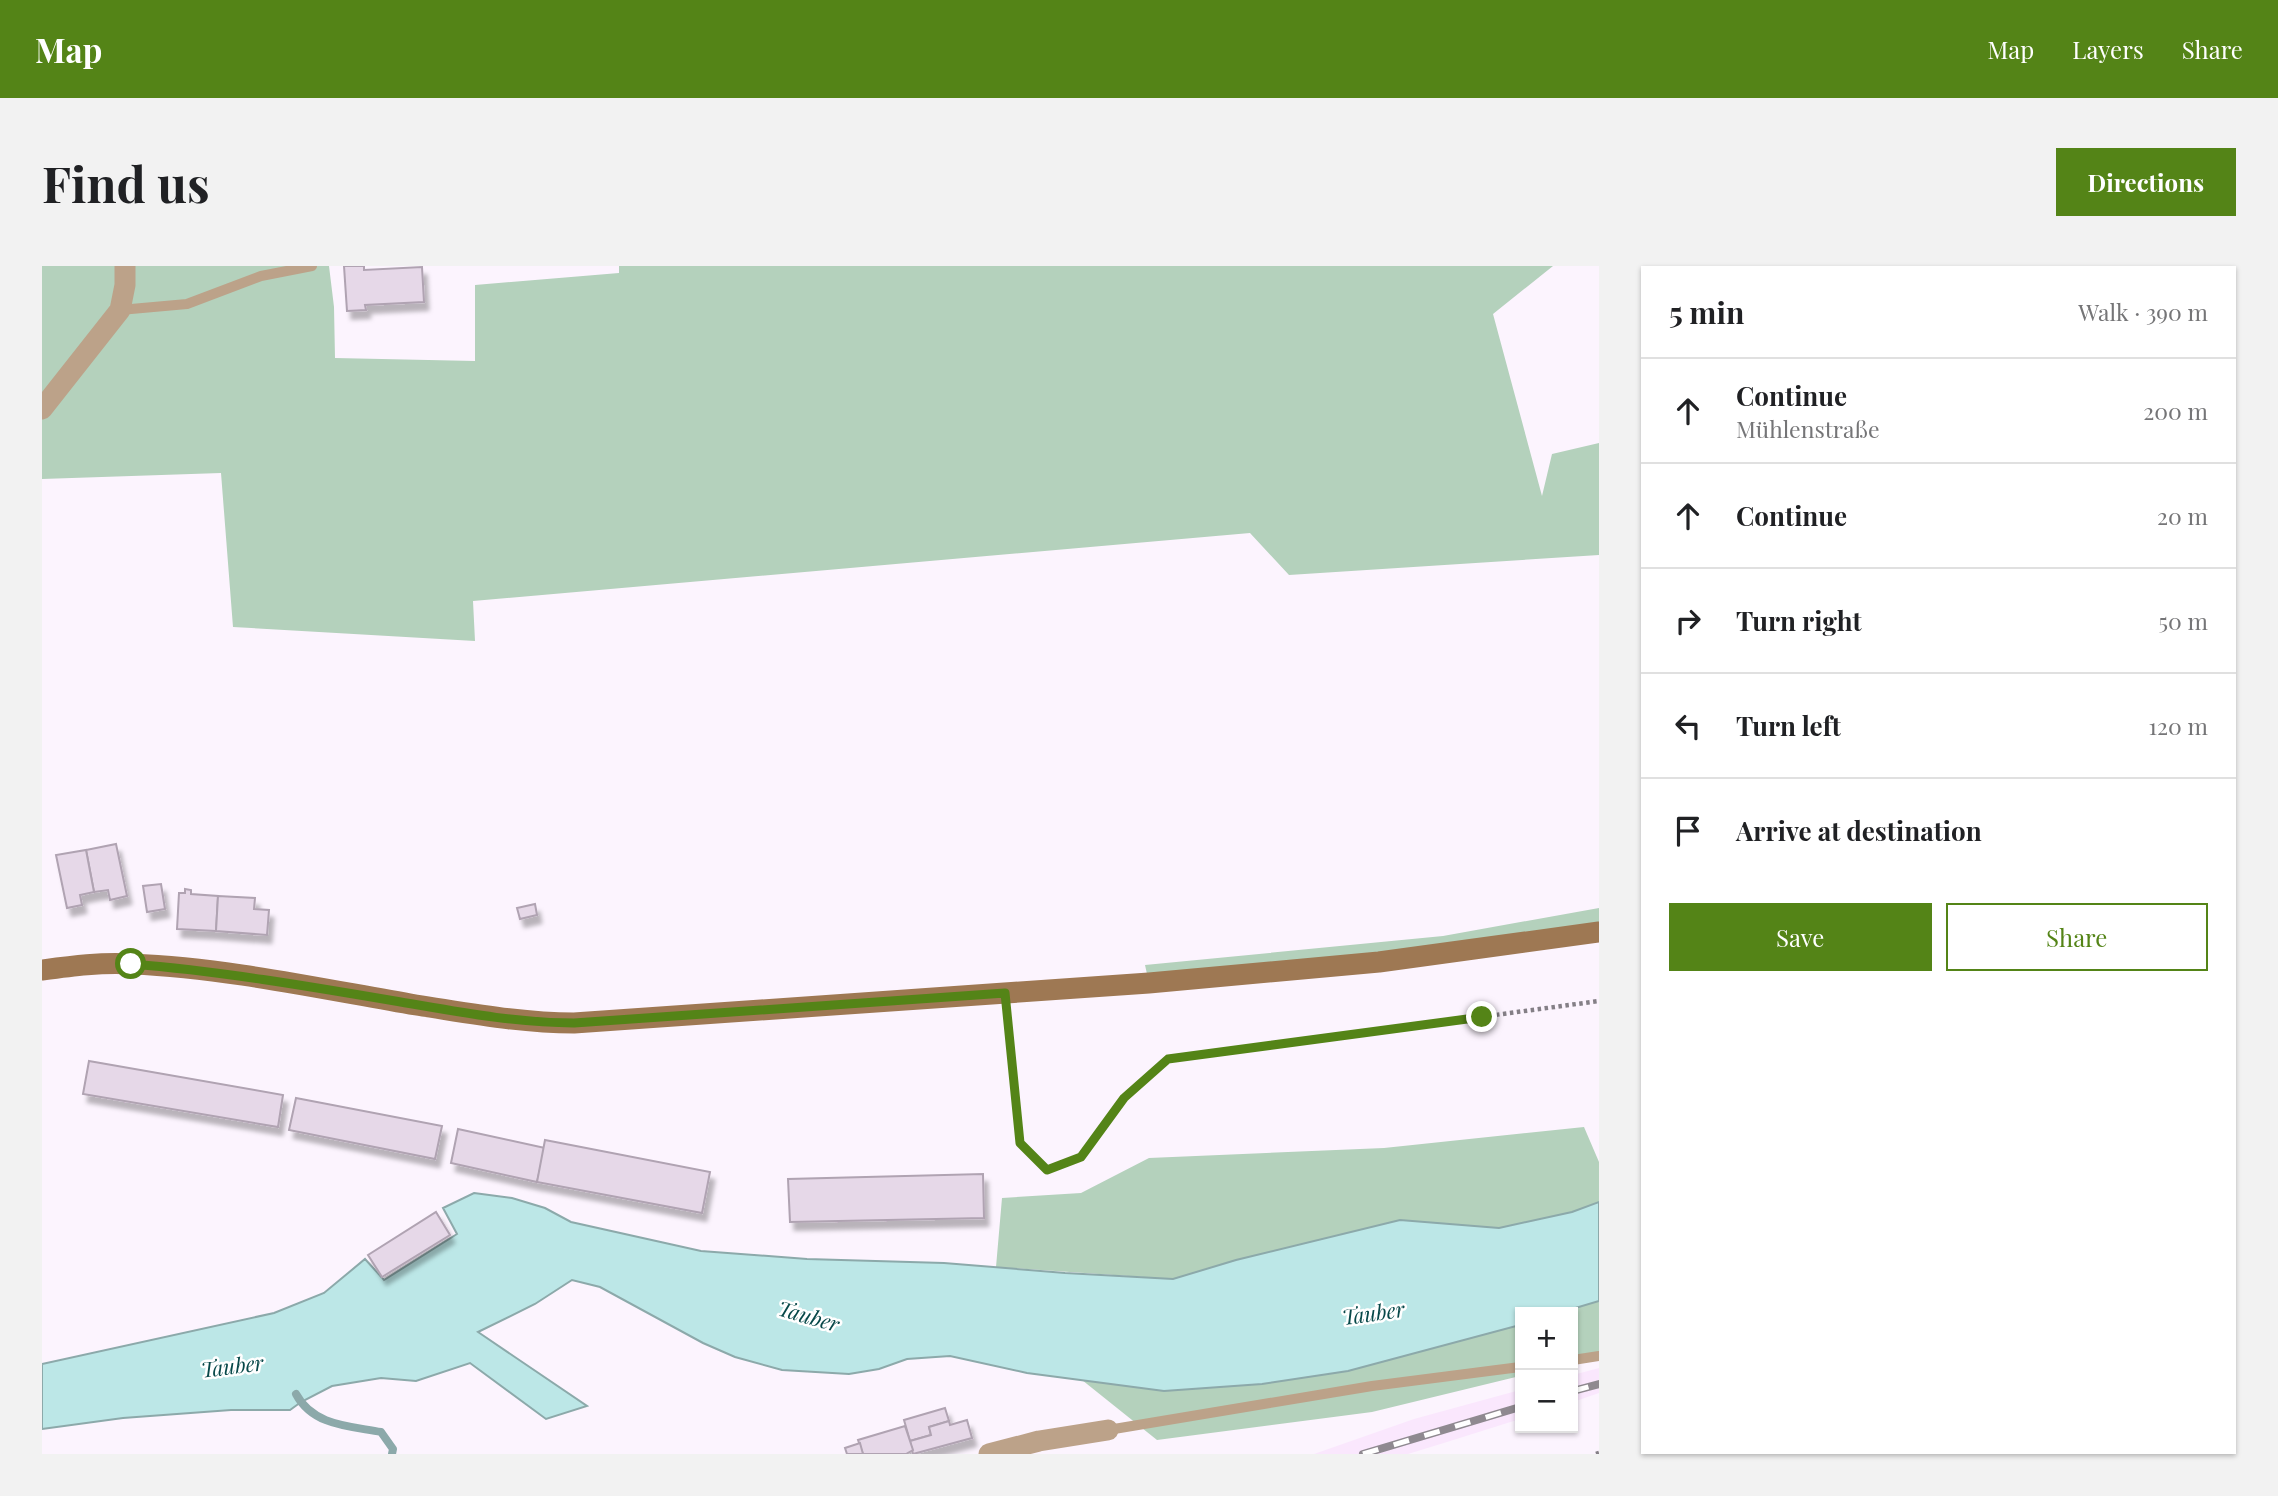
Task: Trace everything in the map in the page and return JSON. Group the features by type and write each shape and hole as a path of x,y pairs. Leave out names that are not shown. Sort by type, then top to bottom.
{"main road":[{"path":"42,970 98,964 169,967 270,979 479,1015 541,1023 574,1023 1149,983 1379,962 1599,932"}],"street":[{"path":"42,410 120,310 125,285 125,266"},
{"path":"989,1454 1039,1441 1108,1430"}],"lane":[{"path":"120,310 187,304 261,276 312,266"},
{"path":"1578,1359 1599,1356"},
{"path":"1108,1430 1372,1386 1515,1368"}],"path":[{"path":"1005,993 1020,1143 1047,1170 1081,1157 1124,1098 1168,1059 1599,1001"}],"shaded area":[{"path":"42,266 329,266 334,307 335,358 475,361 475,285 619,273 619,266 1553,266 1493,314 1542,496 1552,454 1599,443 1599,555 1289,575 1250,533 473,601 475,641 233,627 221,473 42,479"},
{"path":"1599,908 1599,932 1149,983 1145,965 1443,936"},
{"path":"1584,1127 1599,1162 1599,1202 1572,1212 1499,1228 1400,1220 1236,1260 1173,1279 996,1267 1002,1198 1081,1193 1149,1158 1384,1148"},
{"path":"1599,1301 1599,1358 1578,1363 1578,1307"},
{"path":"1515,1326 1515,1377 1372,1412 1157,1440 1082,1380 1164,1391 1348,1371"},
{"path":"1599,1368 1599,1393 1578,1400 1578,1374"},
{"path":"1515,1391 1515,1421 1447,1442 1408,1454 1314,1454 1414,1419"}],"water":[{"name":"Tauber","path":"474,1193 512,1198 545,1208 571,1222 701,1251 807,1259 944,1263 1173,1279 1236,1260 1400,1220 1499,1228 1572,1212 1599,1202 1599,1301 1578,1307 1515,1307 1515,1326 1348,1371 1262,1384 1164,1391 1027,1373 950,1356 907,1359 879,1369 849,1374 782,1370 735,1357 703,1343 600,1287 572,1280 535,1304 478,1332 587,1406 546,1419 470,1363 416,1381 381,1378 332,1386 290,1410 231,1410 123,1418 42,1429 42,1364 274,1313 324,1293 365,1259 384,1280 457,1234 443,1208"}],"building":[{"path":"344,266 364,266 364,270 422,267 424,302 365,305 366,310 347,311"},
{"path":"116,844 127,896 110,900 108,890 94,892 86,850"},
{"path":"86,850 94,892 80,895 82,905 67,908 56,855"},
{"path":"161,884 165,909 147,912 143,886"},
{"path":"185,889 191,890 191,894 218,896 216,931 177,929 179,893 185,893"},
{"path":"218,896 255,898 254,909 269,910 267,935 216,931"},
{"path":"535,904 537,915 520,919 517,908"},
{"path":"89,1061 283,1095 278,1127 83,1094"},
{"path":"296,1098 442,1126 435,1159 289,1130"},
{"path":"458,1129 545,1148 537,1182 451,1163"},
{"path":"545,1140 710,1172 702,1213 537,1182"},
{"path":"983,1174 984,1218 790,1222 788,1179"},
{"path":"436,1212 450,1235 382,1277 368,1255"},
{"path":"945,1408 949,1421 929,1427 931,1435 910,1441 904,1420"},
{"path":"967,1420 972,1438 913,1454 910,1441 931,1435 929,1427 949,1421 950,1425"},
{"path":"905,1426 913,1450 906,1454 863,1454 858,1440"},
{"path":"860,1443 863,1454 847,1454 845,1448"}],"waterway":[{"path":"296,1394 303,1405 322,1419 381,1432 393,1449 392,1454"}],"railway":[{"path":"1578,1390 1599,1384"},
{"path":"1363,1454 1515,1408"}],"route":[{"path":"131,964 270,979 541,1023 778,1010 1005,993 1020,1143 1047,1170 1081,1157 1124,1098 1168,1059 1482,1017"}]}
